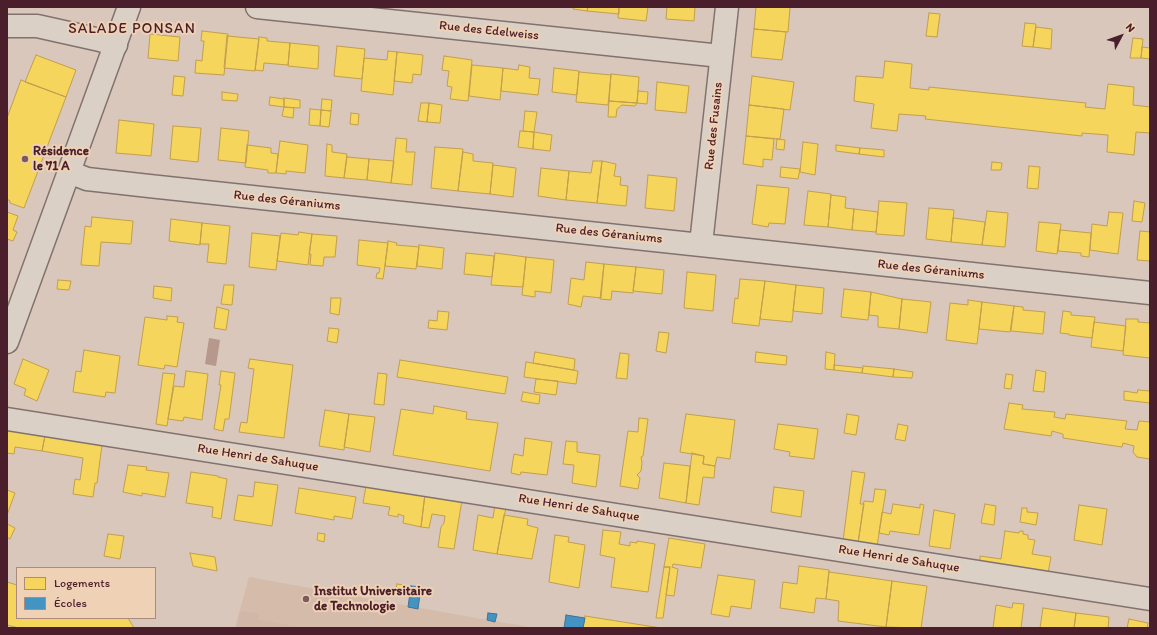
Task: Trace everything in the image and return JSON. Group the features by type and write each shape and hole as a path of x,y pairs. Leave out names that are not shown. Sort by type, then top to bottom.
{"street":[{"path":"7,342 129,7"},
{"name":"Rue des Edelweiss","path":"256,7 722,56"},
{"name":"Rue des Fusains","path":"701,244 727,7"},
{"path":"7,26 38,26 116,45"},
{"name":"Rue des Géraniums","path":"69,172 87,179 149,186 1150,293"},
{"name":"Rue Henri de Sahuque","path":"7,419 1150,599"}],"shaded area":[{"path":"209,338 220,340 216,366 205,364"},
{"name":"Institut Universitaire de Technologie","path":"249,577 487,620 536,628 235,628"},
{"path":"242,611 259,614 258,620 305,628 237,628 240,612"}],"building: Logements":[{"path":"574,7 588,7 587,11 573,9"},
{"path":"588,7 619,7 619,14 587,11"},
{"path":"619,7 648,7 646,21 618,18"},
{"path":"667,7 695,7 694,21 666,19"},
{"path":"756,7 790,7 788,32 754,29"},
{"path":"929,13 940,14 937,37 926,36"},
{"path":"1025,23 1036,24 1033,47 1022,46"},
{"path":"1036,27 1052,29 1051,49 1033,47"},
{"path":"754,29 786,32 782,60 751,57"},
{"path":"202,31 228,34 224,75 195,73 196,60 202,61 204,41 201,41"},
{"path":"150,34 180,37 178,61 148,58"},
{"path":"227,36 259,39 255,71 224,68"},
{"path":"259,37 267,38 267,41 290,43 288,65 264,63 263,71 255,70"},
{"path":"1133,38 1143,39 1141,58 1130,58"},
{"path":"290,43 319,46 318,69 288,66"},
{"path":"337,46 365,49 362,79 334,76"},
{"path":"1142,47 1150,48 1150,59 1141,58"},
{"path":"388,51 397,52 393,95 361,91 364,58 387,60"},
{"path":"397,52 423,55 421,75 413,74 412,83 394,81"},
{"path":"36,55 76,70 66,97 25,82"},
{"path":"444,56 472,60 468,101 450,99 452,87 447,86 449,71 442,70"},
{"path":"885,61 912,64 910,88 929,90 929,87 1086,103 1085,107 1105,109 1108,84 1134,87 1133,105 1150,107 1150,133 1136,132 1134,155 1107,152 1108,135 1082,133 1082,136 925,119 926,116 899,114 897,131 871,128 874,104 854,101 856,76 883,78"},
{"path":"472,65 503,68 500,100 469,96"},
{"path":"519,65 530,67 529,78 540,79 538,95 501,91 503,68 518,70"},
{"path":"554,68 579,71 577,95 552,92"},
{"path":"579,72 611,75 608,105 576,102"},
{"path":"611,74 639,77 637,103 609,101"},
{"path":"174,76 185,77 183,96 172,95"},
{"path":"752,76 794,82 790,110 749,105"},
{"name":"Résidence le 71 A","path":"21,80 66,97 24,208 10,203 7,199 7,118"},
{"path":"657,82 689,86 686,113 655,110"},
{"path":"638,91 648,92 647,104 637,103"},
{"path":"222,92 238,94 237,101 222,100"},
{"path":"270,97 284,99 284,107 269,105"},
{"path":"284,98 300,100 300,108 284,107"},
{"path":"322,99 332,100 331,111 321,110"},
{"path":"609,101 637,103 635,106 622,105 617,109 616,117 608,117"},
{"path":"421,103 429,103 427,122 418,121"},
{"path":"429,103 442,105 440,123 427,122"},
{"path":"749,105 784,109 780,139 746,136"},
{"path":"284,107 294,108 293,118 282,116"},
{"path":"310,109 321,110 320,126 309,125"},
{"path":"321,110 331,111 329,127 320,126"},
{"path":"525,111 537,112 534,132 523,131"},
{"path":"351,113 359,114 358,125 350,124"},
{"path":"119,120 154,124 151,156 116,153"},
{"path":"173,126 201,128 198,162 170,159"},
{"path":"221,128 249,131 246,163 218,160"},
{"path":"520,131 534,132 533,149 518,147"},
{"path":"534,132 552,135 550,151 533,149"},
{"path":"746,136 774,139 772,160 763,159 763,167 743,164"},
{"path":"396,138 407,139 406,152 415,152 412,185 391,183"},
{"path":"777,139 785,140 784,150 776,149"},
{"path":"280,141 308,145 305,173 286,171 286,174 276,173"},
{"path":"803,142 818,144 815,175 800,172"},
{"path":"327,144 332,145 332,152 347,154 344,178 325,176"},
{"path":"247,145 271,148 271,153 278,154 276,173 268,173 268,170 245,167"},
{"path":"836,145 860,148 859,154 836,151"},
{"path":"435,147 463,149 458,191 431,188"},
{"path":"860,148 884,150 884,157 859,154"},
{"path":"463,152 473,154 473,161 493,163 490,194 458,191"},
{"path":"347,157 369,159 367,180 344,178"},
{"path":"369,159 394,161 391,183 367,180"},
{"path":"593,161 602,161 597,203 566,200 569,171 591,173"},
{"path":"602,161 616,164 614,176 621,177 620,185 628,186 626,206 597,203"},
{"path":"992,162 1002,163 1001,170 991,170"},
{"path":"493,165 516,168 513,197 490,194"},
{"path":"1029,166 1040,167 1038,189 1027,188"},
{"path":"781,167 800,169 798,179 780,177"},
{"path":"541,168 569,171 566,200 538,196"},
{"path":"648,175 677,178 674,211 645,208"},
{"path":"757,185 789,188 785,224 769,223 768,227 752,224"},
{"path":"808,191 831,194 828,227 804,225"},
{"path":"831,195 846,197 845,208 854,209 852,230 828,227"},
{"path":"879,201 907,203 904,236 876,234"},
{"path":"1134,201 1145,203 1142,222 1132,221"},
{"path":"929,208 954,210 951,242 926,239"},
{"path":"854,209 878,212 876,232 852,230"},
{"path":"987,211 1008,213 1005,247 982,245"},
{"path":"7,212 18,216 13,230 17,232 13,241 7,239"},
{"path":"1109,212 1123,213 1118,254 1090,250 1092,224 1107,226"},
{"path":"92,217 133,221 131,244 101,242 99,266 81,265 85,226 91,227"},
{"path":"953,218 985,222 982,245 951,242"},
{"path":"171,219 202,223 200,245 169,241"},
{"path":"1039,222 1061,224 1057,254 1036,251"},
{"path":"202,223 230,226 226,264 207,262 209,244 200,244"},
{"path":"1060,230 1091,233 1089,257 1081,256 1081,253 1058,251"},
{"path":"1140,231 1150,232 1150,261 1137,260"},
{"path":"299,232 312,234 308,265 277,261 281,233 298,235"},
{"path":"252,233 280,236 276,270 249,267"},
{"path":"312,234 337,236 335,257 324,257 323,266 310,265 311,254 309,254"},
{"path":"359,240 388,243 383,279 376,278 380,268 357,265"},
{"path":"388,241 397,243 396,245 419,247 416,269 385,266"},
{"path":"419,245 444,248 442,269 417,266"},
{"path":"466,253 494,256 492,277 464,274"},
{"path":"495,253 526,257 523,287 491,285"},
{"path":"526,257 554,260 551,293 535,291 535,297 522,295"},
{"path":"586,262 604,264 601,298 583,296 581,307 568,304 571,278 584,280"},
{"path":"604,264 636,267 633,293 612,291 611,300 600,299"},
{"path":"636,267 664,270 662,294 633,291"},
{"path":"687,272 716,275 713,311 684,308"},
{"path":"740,279 765,281 759,326 732,323 735,298 738,299"},
{"path":"58,280 71,281 69,290 57,289"},
{"path":"765,281 796,285 792,322 760,319"},
{"path":"224,285 234,285 232,305 221,304"},
{"path":"796,285 824,288 822,314 793,311"},
{"path":"154,286 172,288 171,301 153,298"},
{"path":"844,289 871,292 868,320 841,317"},
{"path":"871,292 902,299 899,329 878,327 878,316 869,315"},
{"path":"331,298 341,298 339,315 330,313"},
{"path":"902,299 931,302 927,333 899,329"},
{"path":"968,300 982,302 977,344 946,340 950,303 968,305"},
{"path":"982,302 1014,306 1010,332 979,329"},
{"path":"1014,306 1023,307 1023,310 1045,312 1043,334 1011,331"},
{"path":"217,307 229,310 226,330 214,328"},
{"path":"438,311 449,312 447,330 428,328 429,320 437,321"},
{"path":"1063,311 1071,312 1071,315 1095,317 1092,338 1060,333"},
{"path":"167,316 178,317 177,322 184,323 177,367 165,365 164,369 138,365 145,317 167,320"},
{"path":"1126,319 1138,319 1138,322 1150,323 1150,358 1123,355"},
{"path":"1094,322 1126,326 1123,351 1091,347"},
{"path":"329,328 339,329 337,343 327,341"},
{"path":"659,332 669,333 666,353 656,351"},
{"path":"84,350 120,356 115,393 106,392 105,397 73,392 76,371 81,372"},
{"path":"535,352 575,359 574,370 533,363"},
{"path":"756,352 787,356 786,365 755,362"},
{"path":"826,352 835,354 834,370 825,369"},
{"path":"620,353 629,354 627,379 616,378"},
{"path":"23,359 49,370 37,401 24,395 26,389 14,384"},
{"path":"250,359 293,365 284,438 239,432 241,422 247,423 254,369 248,368"},
{"path":"400,360 508,377 505,394 397,377"},
{"path":"526,362 578,371 576,384 524,377"},
{"path":"834,365 863,368 862,373 834,370"},
{"path":"863,366 894,369 893,377 862,373"},
{"path":"894,369 913,372 912,378 893,377"},
{"path":"1036,370 1046,372 1044,392 1033,391"},
{"path":"186,371 208,374 202,420 184,417 183,421 168,419 174,386 184,387"},
{"path":"221,371 235,373 229,419 225,419 223,431 214,429 221,385 219,385"},
{"path":"163,373 175,374 167,426 156,424"},
{"path":"378,373 387,374 384,405 374,404"},
{"path":"1006,374 1013,375 1011,389 1004,388"},
{"path":"536,379 558,381 556,395 534,392"},
{"path":"1138,390 1150,391 1150,403 1124,400 1124,391 1137,393"},
{"path":"523,392 540,395 539,404 521,401"},
{"path":"1009,403 1023,405 1022,409 1055,412 1054,417 1065,419 1066,414 1127,421 1125,429 1137,430 1139,421 1150,422 1150,459 1137,457 1133,452 1134,446 1123,443 1122,447 1063,438 1063,434 1052,431 1051,436 1004,429"},
{"path":"434,406 467,412 466,419 498,423 490,471 393,455 401,409 433,414"},
{"path":"325,410 349,414 344,450 319,446"},
{"path":"349,414 375,417 370,452 344,447"},
{"path":"686,414 735,420 730,459 717,457 715,466 703,464 704,456 680,452"},
{"path":"847,414 859,416 856,435 844,433"},
{"path":"639,418 648,419 643,456 641,457 641,471 637,475 640,478 638,489 620,486 628,431 638,432"},
{"path":"778,424 818,429 814,459 789,456 790,452 774,449"},
{"path":"898,424 908,426 905,441 895,439"},
{"path":"7,430 45,436 42,451 15,447 14,454 7,453"},
{"path":"45,436 102,445 97,483 95,483 93,497 73,494 75,479 80,480 83,458 42,451"},
{"path":"525,438 552,442 547,475 521,472 520,475 511,473 514,454 523,456"},
{"path":"566,441 577,442 577,452 600,455 596,487 572,483 574,465 563,464"},
{"path":"692,453 704,456 703,464 715,466 714,478 703,477 699,505 686,503"},
{"path":"664,463 690,466 686,503 659,498"},
{"path":"128,465 147,467 146,470 169,473 165,497 142,493 142,496 123,492"},
{"path":"852,471 865,473 860,504 864,504 858,543 843,541"},
{"path":"191,472 218,476 227,479 221,519 212,517 213,507 186,503"},
{"path":"255,482 278,485 272,526 234,520 238,495 253,497"},
{"path":"366,486 425,494 421,527 403,523 404,516 398,514 398,517 388,515 390,507 363,503"},
{"path":"774,487 804,491 801,517 771,512"},
{"path":"299,488 356,497 352,519 334,516 334,520 295,513"},
{"path":"875,489 886,490 877,546 858,543 864,501 873,502"},
{"path":"7,490 15,493 7,515"},
{"path":"425,494 462,500 454,549 438,547 441,527 444,523 445,516 432,514 429,528 421,527"},
{"path":"893,504 920,508 920,504 924,505 919,535 890,531 889,535 879,533 882,512 891,514"},
{"path":"985,504 996,506 994,525 981,523"},
{"path":"495,505 506,507 497,554 473,550 478,515 493,518"},
{"path":"1079,505 1107,509 1102,545 1074,540"},
{"path":"1022,508 1027,508 1027,512 1038,513 1036,525 1020,522"},
{"path":"934,510 955,514 950,549 929,546"},
{"path":"504,515 528,519 527,525 538,528 532,559 497,554"},
{"path":"7,524 15,528 10,539 7,537"},
{"path":"603,530 621,532 619,544 630,546 630,542 637,543 637,541 655,544 648,592 611,587 615,558 600,555"},
{"path":"1005,531 1019,533 1020,531 1023,531 1023,534 1028,535 1028,539 1035,540 1032,554 1051,557 1048,573 980,562 980,556 1001,559"},
{"path":"318,533 325,534 324,542 317,540"},
{"path":"108,534 124,536 120,559 104,556"},
{"path":"555,535 569,537 568,542 585,545 579,588 549,582"},
{"path":"669,538 705,544 701,568 673,564 672,567 678,569 674,596 666,595 670,567 664,567"},
{"path":"190,553 215,557 217,571 193,566"},
{"path":"799,566 829,570 826,599 816,598 814,613 780,608 783,582 797,584"},
{"path":"664,567 670,567 663,618 656,618"},
{"path":"829,572 892,581 886,627 838,621 839,601 826,599"},
{"path":"718,575 755,580 751,609 731,606 729,617 711,614"},
{"path":"892,581 927,586 921,628 886,627"},
{"path":"7,582 16,585 16,619 129,619 134,628 19,628 7,625"},
{"path":"397,584 411,586 410,596 395,594"},
{"path":"1013,603 1024,604 1021,628 993,628 996,605 1012,608"},
{"path":"1043,608 1076,613 1074,628 1040,628"},
{"path":"1076,613 1109,617 1108,628 1074,628"},
{"path":"585,616 661,628 583,628"},
{"path":"1129,619 1148,623 1147,628 1127,628"}],"building: Écoles":[{"path":"411,586 421,587 418,609 408,607"},
{"path":"488,613 497,614 495,622 487,620"},
{"path":"566,615 585,618 583,628 564,628"}],"place":[{"name":"Résidence le 71 A","path":"25,159"},
{"name":"Institut Universitaire de Technologie","path":"306,599"}],"district":[{"name":"SALADE PONSAN","path":"132,29"}]}
